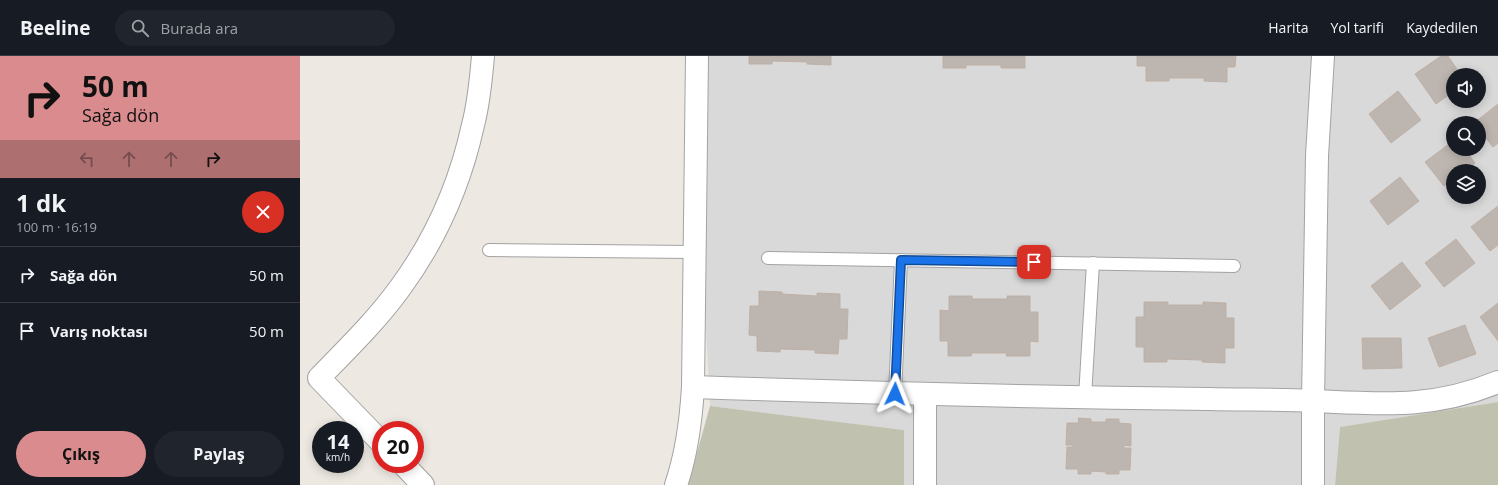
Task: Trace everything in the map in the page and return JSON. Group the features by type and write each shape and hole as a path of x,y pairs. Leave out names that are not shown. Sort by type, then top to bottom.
{"street":[{"path":"372,433 319,378 382,311 400,289 416,265 445,212 461,169 474,124 483,56"},
{"path":"676,485 685,455 691,423 693,387 697,56"},
{"path":"1313,485 1317,156 1323,56"},
{"path":"693,387 925,395 1313,401 1361,404 1418,403 1457,396 1498,382"},
{"path":"925,395 925,485"},
{"path":"412,473 423,485"}],"lane":[{"path":"488,250 694,252"},
{"path":"768,258 1234,266"},
{"path":"895,394 901,260"},
{"path":"1085,397 1093,263"}],"shaded area":[{"path":"692,56 1498,56 1498,402 1340,427 1335,485 904,485 904,430 710,406"},
{"path":"1498,402 1498,485 1335,485 1340,427"},
{"path":"710,406 904,430 904,485 688,485"}],"building":[{"path":"749,56 831,56 831,65 807,64 807,62 772,61 772,64 749,64"},
{"path":"943,56 1025,56 1025,68 1001,68 1001,65 966,65 966,68 943,68"},
{"path":"1137,56 1236,56 1235,67 1227,67 1227,82 1204,81 1204,78 1169,78 1169,81 1146,81 1146,66 1137,66"},
{"path":"1441,56 1448,56 1456,68 1446,68 1446,97 1436,104 1415,74"},
{"path":"1398,91 1421,120 1391,143 1369,114"},
{"path":"1498,104 1498,143 1493,147 1486,138 1486,116 1483,116"},
{"path":"1446,146 1446,156 1470,156 1475,163 1446,164 1446,185 1444,186 1425,162"},
{"path":"1400,177 1419,201 1388,225 1370,201"},
{"path":"1498,206 1498,245 1490,251 1471,227"},
{"path":"1456,239 1475,263 1444,287 1425,263"},
{"path":"1402,262 1421,286 1390,310 1371,286"},
{"path":"759,291 817,296 817,293 840,294 840,309 848,309 847,339 839,339 838,354 815,353 815,350 780,349 780,352 757,351 757,336 749,335 750,306 759,306"},
{"path":"949,296 972,296 972,299 1007,299 1007,296 1030,296 1030,312 1038,312 1038,342 1030,341 1030,356 1006,356 1007,353 972,353 971,356 948,356 948,341 940,341 940,310 949,311"},
{"path":"1144,302 1168,302 1168,305 1203,305 1203,302 1226,303 1226,318 1234,318 1234,348 1225,348 1225,363 1202,362 1202,360 1167,359 1167,362 1144,362 1144,347 1136,347 1136,317 1144,317"},
{"path":"1498,303 1498,341 1480,317"},
{"path":"1465,325 1476,354 1439,367 1428,338"},
{"path":"1362,338 1401,338 1402,368 1363,369"},
{"path":"1078,418 1091,419 1091,422 1106,422 1106,419 1119,419 1119,423 1131,424 1131,446 1124,445 1124,448 1131,448 1130,470 1119,470 1119,474 1106,474 1106,472 1091,471 1091,474 1078,474 1078,469 1066,469 1067,447 1073,447 1073,445 1066,445 1067,423 1079,423"}],"route":[{"path":"895,394 901,260 1034,262"}]}
